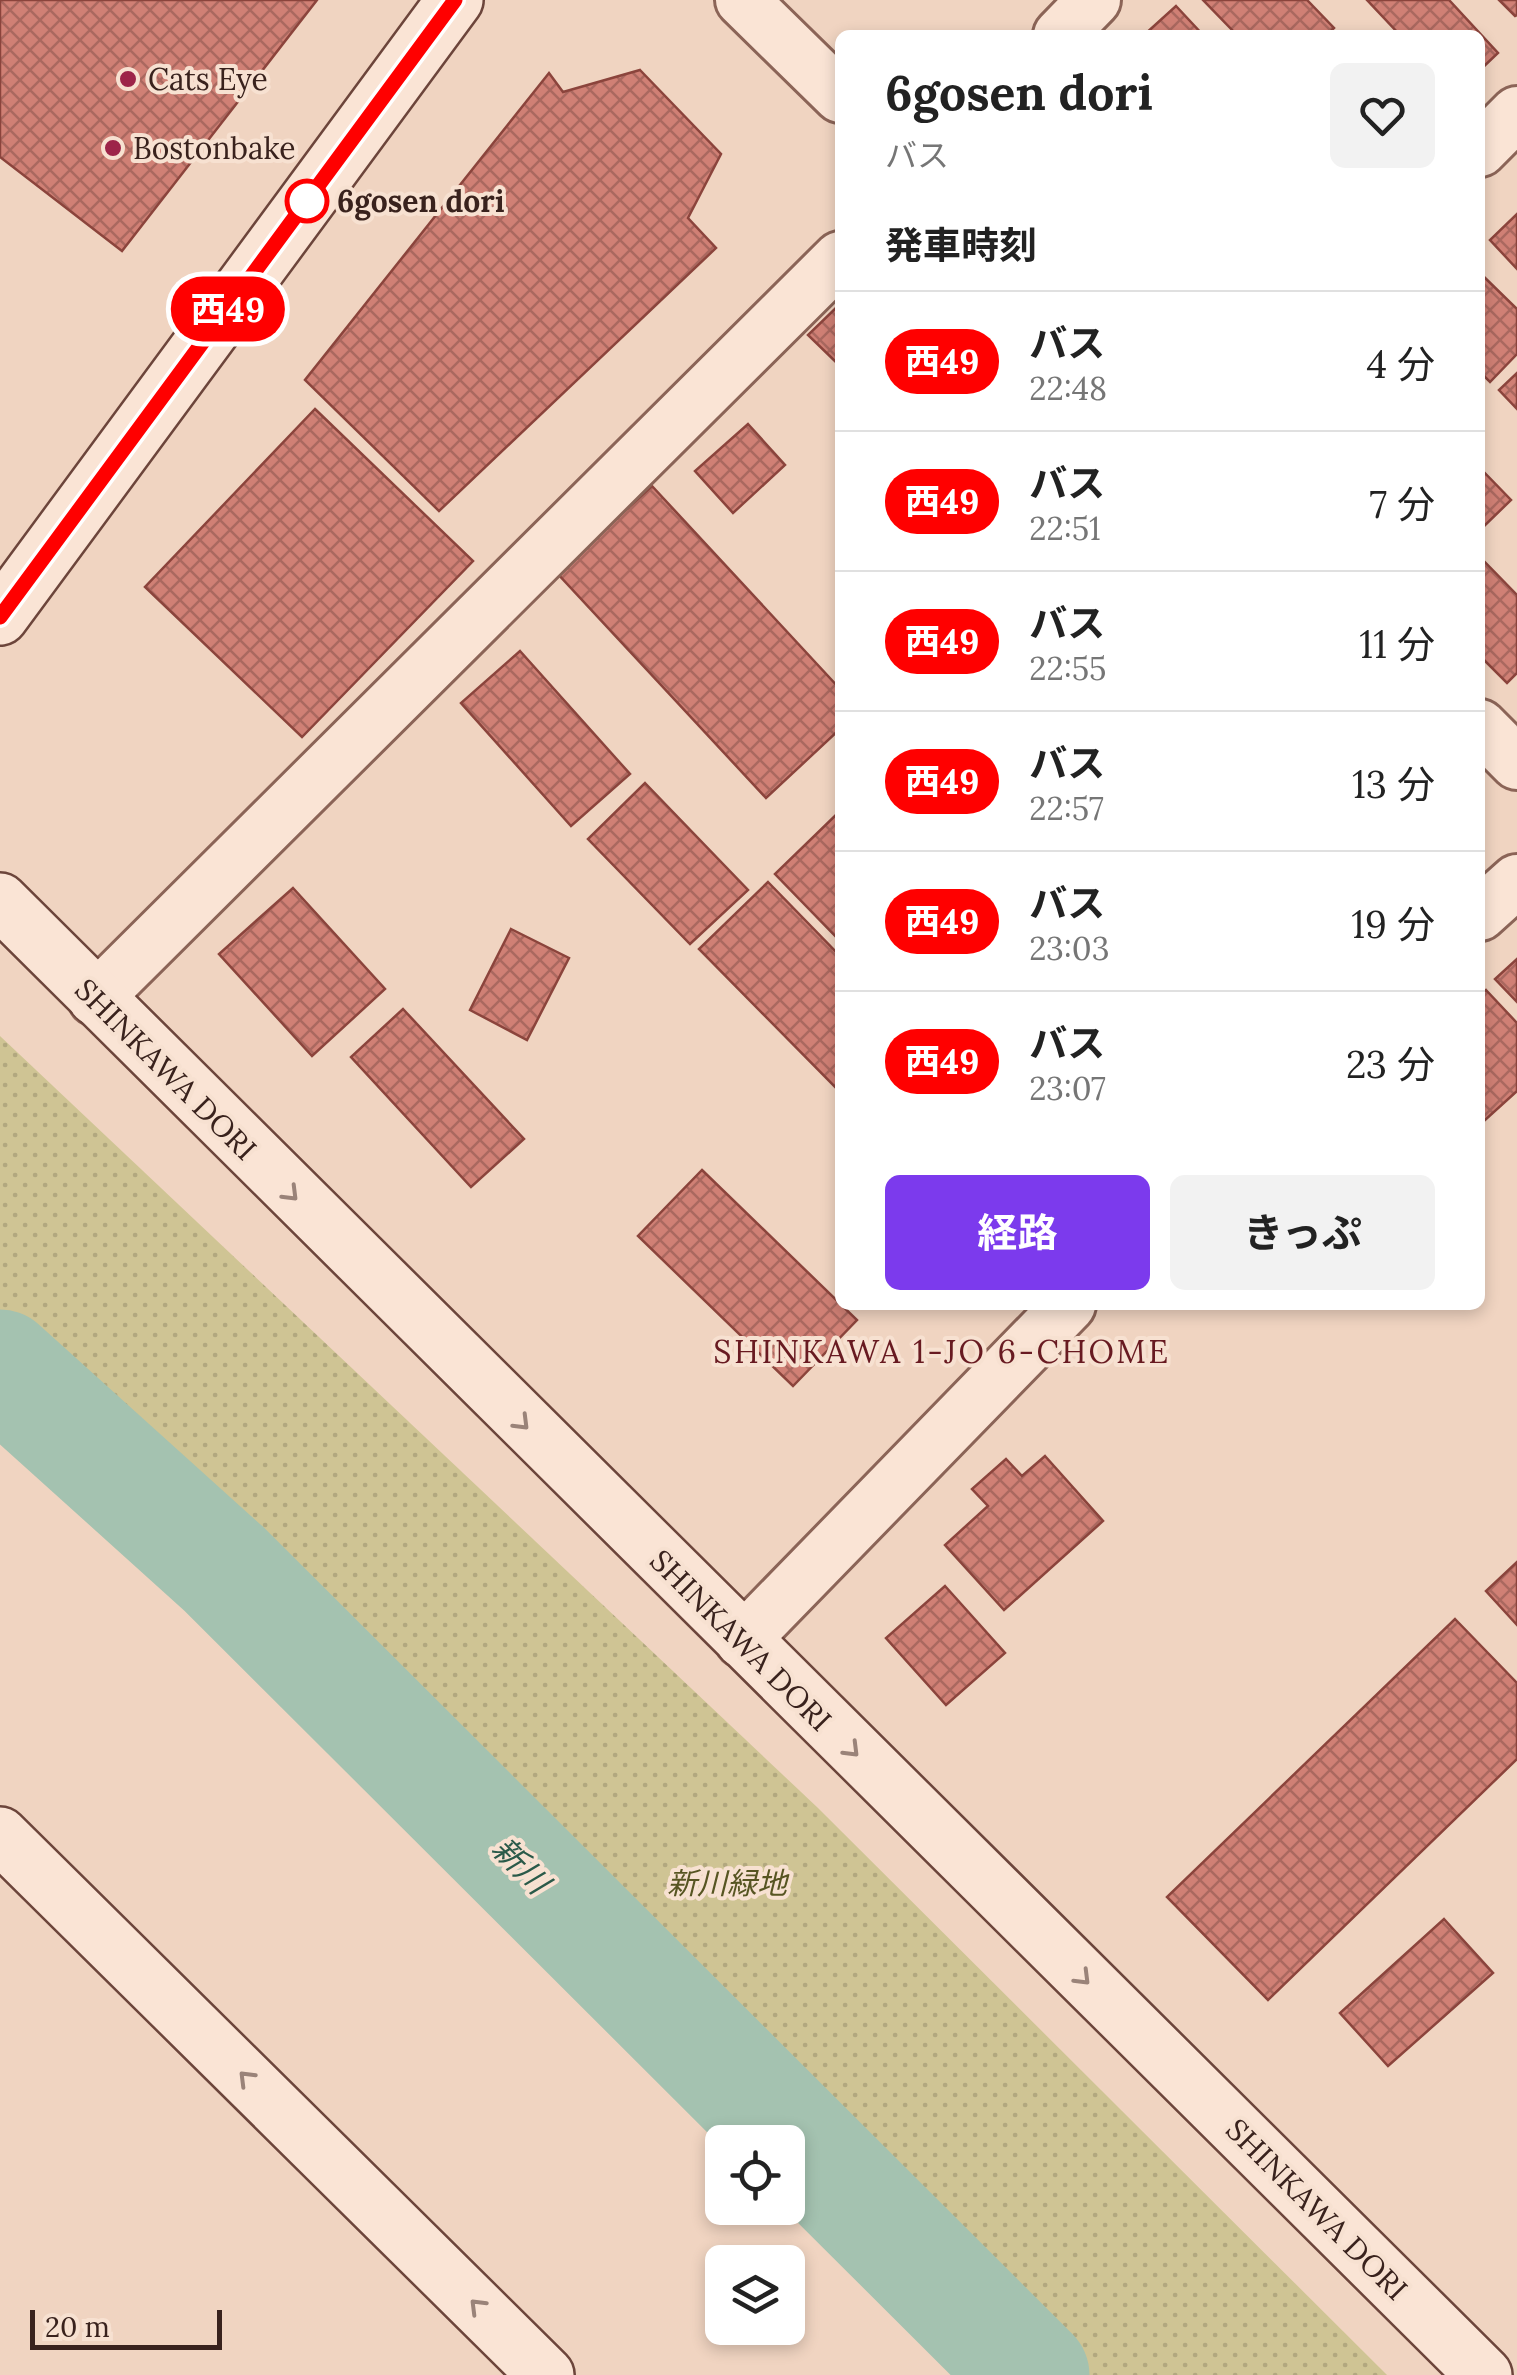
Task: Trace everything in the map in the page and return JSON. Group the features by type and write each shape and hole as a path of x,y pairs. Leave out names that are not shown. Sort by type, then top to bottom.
{"street":[{"path":"0,618 455,0"},
{"path":"742,0 835,91"},
{"path":"1065,30 1094,0"},
{"path":"1485,145 1517,113"},
{"path":"95,999 835,263"},
{"path":"1485,731 1517,762"},
{"path":"1485,910 1517,881"},
{"name":"SHINKAWA DORI","path":"0,901 1484,2375"},
{"path":"742,1642 1063,1310"},
{"path":"0,1834 546,2375"}],"green space":[{"name":"新川緑地","path":"0,1036 818,1808 1387,2375 1058,2375 0,1325"}],"building":[{"name":"Cats Eye","path":"0,0 317,0 122,251 0,157"},
{"path":"1203,0 1307,0 1334,28 1332,30 1232,30"},
{"path":"1367,0 1449,0 1477,30 1395,30"},
{"path":"1499,0 1517,0 1517,15 1515,16"},
{"path":"1176,6 1198,30 1150,30"},
{"path":"1485,39 1498,53 1485,65"},
{"path":"640,70 721,154 688,218 716,248 439,511 305,380 549,73 563,92"},
{"path":"1517,214 1517,269 1490,240"},
{"path":"1485,278 1517,309 1517,354 1490,382 1485,377"},
{"path":"835,309 835,361 808,335"},
{"path":"1517,373 1517,409 1499,390"},
{"path":"315,409 473,561 302,737 145,587"},
{"path":"748,424 785,465 733,513 695,471"},
{"path":"1485,473 1511,500 1485,525"},
{"path":"652,486 835,684 835,734 766,798 557,573"},
{"path":"1485,562 1517,595 1517,673 1507,683 1485,661"},
{"path":"520,651 630,774 571,826 461,703"},
{"path":"645,783 748,890 690,944 588,839"},
{"path":"835,816 835,936 775,874"},
{"path":"768,882 835,951 835,1087 699,949"},
{"path":"293,888 385,989 312,1056 219,954"},
{"path":"511,929 569,958 527,1040 470,1010"},
{"path":"1517,959 1517,1002 1495,979"},
{"path":"1485,991 1517,1023 1517,1091 1485,1120"},
{"path":"403,1009 524,1139 471,1187 351,1057"},
{"path":"702,1170 835,1299 835,1310 847,1310 857,1320 793,1386 638,1236"},
{"path":"1045,1456 1103,1521 1004,1610 945,1545 988,1506 972,1489 1006,1459 1022,1476"},
{"path":"1517,1562 1517,1625 1486,1591"},
{"path":"945,1586 1005,1653 946,1705 886,1638"},
{"path":"1455,1619 1517,1683 1517,1759 1268,2000 1167,1897"},
{"path":"1444,1919 1493,1973 1388,2066 1340,2013"}],"waterway":[{"name":"新川","path":"0,1367 224,1569 1032,2375"}],"bus line":[{"name":"西49","path":"0,617 455,0"}],"place":[{"name":"Cats Eye","path":"128,79"},
{"name":"Bostonbake","path":"113,148"},
{"name":"6gosen dori","path":"307,201"}],"district":[{"name":"SHINKAWA 1-JO 6-CHOME","path":"942,1351"}]}
